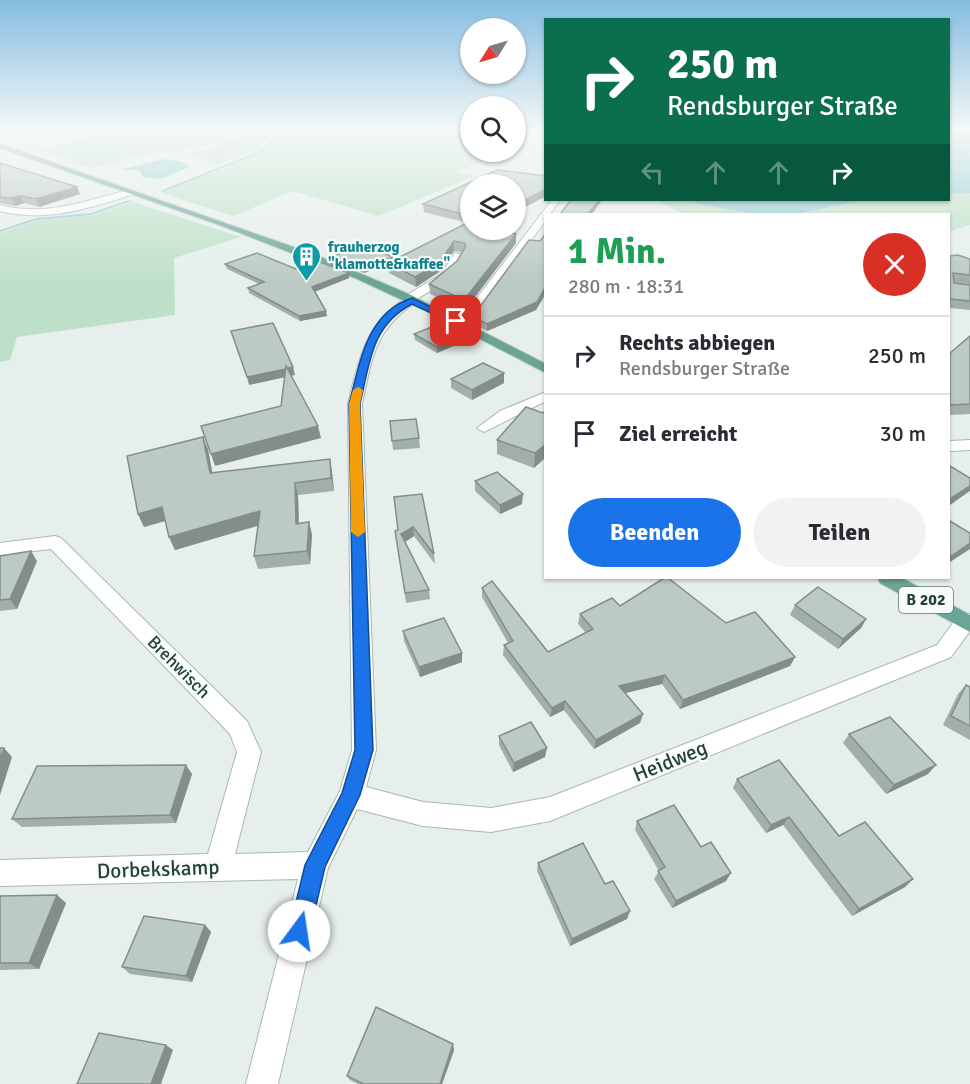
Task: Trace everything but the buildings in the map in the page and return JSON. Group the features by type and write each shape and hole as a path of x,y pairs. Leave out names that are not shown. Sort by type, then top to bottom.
{"main road":[{"path":"96,180 286,246 410,299 544,368"},
{"name":"B 202","path":"889,579 968,622"}],"street":[{"path":"0,208 38,213 78,207 131,192"},
{"path":"456,321 470,315 544,216"},
{"path":"262,1084 315,865 351,795 364,750 355,404 368,350 380,323 410,299 443,280 454,268 459,255"},
{"path":"484,428 505,414 544,397"},
{"path":"950,446 970,445"},
{"name":"Brehwisch","path":"0,549 55,542 239,728 249,752 218,867"},
{"name":"Heidweg","path":"351,795 423,814 491,820 550,809 944,651 968,622"},
{"name":"Dorbekskamp","path":"0,873 315,865"}],"green space":[{"path":"194,180 460,180 460,182 379,216 293,191 233,216 161,193"},
{"path":"970,193 970,225 950,231 950,213 802,213 858,201 950,201 950,194"},
{"path":"659,201 692,201 748,213 681,213"},
{"path":"133,202 241,237 174,258 175,315 17,337 10,360 0,362 0,233 37,220 92,215"}],"water":[{"path":"950,180 970,180 970,193 950,194"},
{"path":"692,201 858,201 802,213 748,213"}],"waterway":[{"path":"162,191 191,180"},
{"path":"0,231 36,219 91,214 130,201"}],"slow traffic":[{"path":"358,390 355,404 358,532"}],"place":[{"name":"frauherzog \"klamotte&kaffee\"","path":"307,282"}],"route":[{"path":"299,931 315,865 351,795 364,750 355,404 368,350 380,323 394,310 412,300 456,321"}]}
